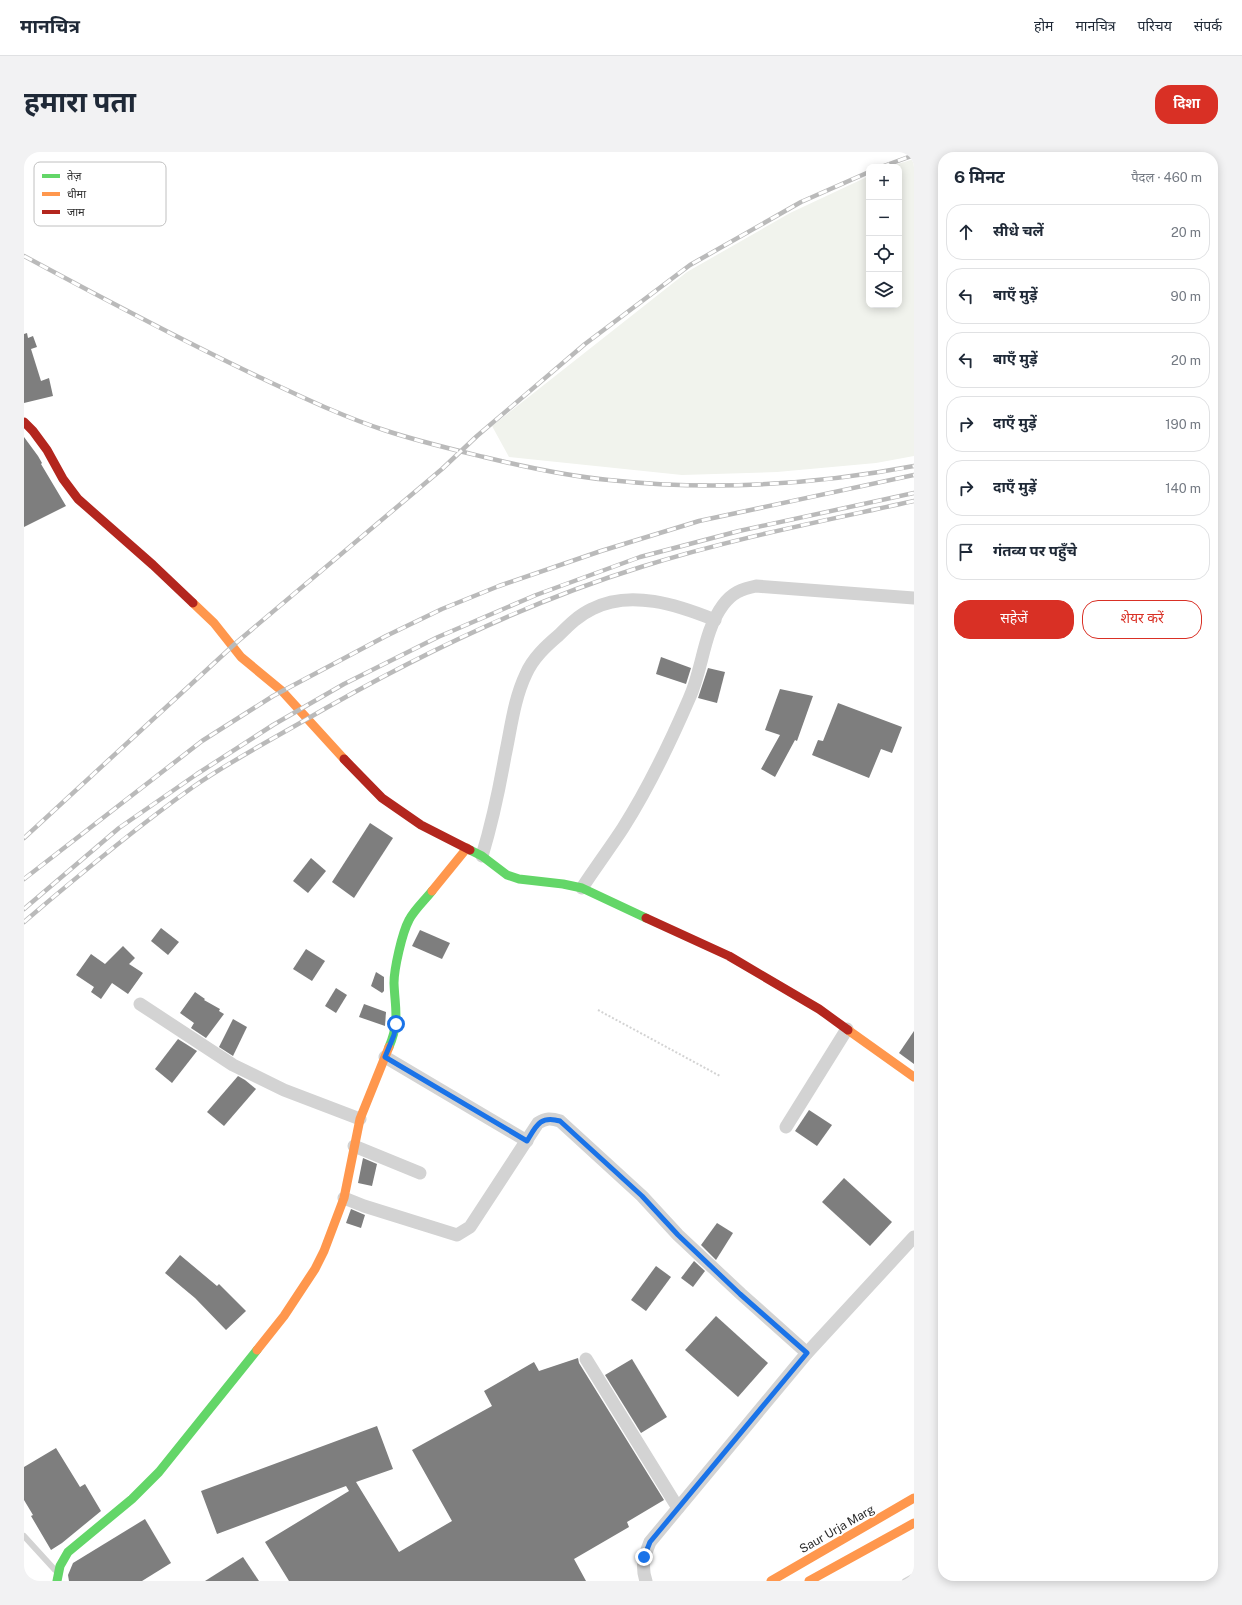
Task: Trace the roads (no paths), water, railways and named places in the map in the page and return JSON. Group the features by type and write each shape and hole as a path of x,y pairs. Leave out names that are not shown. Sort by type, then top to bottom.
{"street":[{"path":"24,422 33,431 47,450 63,479 78,499 153,565 214,623 241,657 282,691 351,767 382,798 421,825 482,856 507,875 519,879 582,888 729,956 783,987 847,1029 914,1077"},
{"path":"582,888 623,827 668,747 692,693 703,653 715,620 722,606 732,595 742,589 756,586 914,598"},
{"path":"482,856 494,816 511,723 525,674 541,651 576,619 592,608 613,601 629,600 666,603 685,608 715,620"},
{"path":"57,1581 57,1571 60,1561 68,1552 132,1499 160,1472 284,1316 315,1269 324,1251 344,1198 360,1119 394,1035 396,1024 395,972 398,955 409,920 467,848"},
{"path":"140,1004 233,1065 284,1090 360,1119"},
{"path":"786,1127 847,1029"},
{"path":"385,1057 527,1141"},
{"path":"344,1198 364,1206 457,1235 470,1227 538,1123 552,1118 560,1121 642,1196 678,1235 740,1294 807,1353"},
{"path":"354,1146 420,1173"},
{"path":"646,1581 643,1571 644,1557 650,1542 807,1353 914,1237"},
{"path":"586,1359 678,1508"},
{"name":"Saur Urja Marg","path":"771,1581 914,1498"},
{"path":"809,1581 822,1578 914,1523"}],"lane":[{"path":"24,1536 57,1571"},
{"path":"905,1581 914,1576"}],"railway":[{"path":"889,164 914,155"},
{"path":"24,838 237,642 442,469 477,436 585,344 690,265 801,202 866,173"},
{"path":"24,256 200,348 321,405 396,434 499,461 546,471 593,478 686,485 800,482 876,473 914,466"},
{"path":"24,879 202,741 273,696 386,636 442,609 499,586 601,551 699,521 914,475"},
{"path":"24,909 119,828 197,774 273,725 344,684 438,637 536,595 640,557 739,531 914,493"},
{"path":"24,922 128,836 206,778 382,677 466,635 552,598 641,567 708,548 777,531 914,501"}]}
